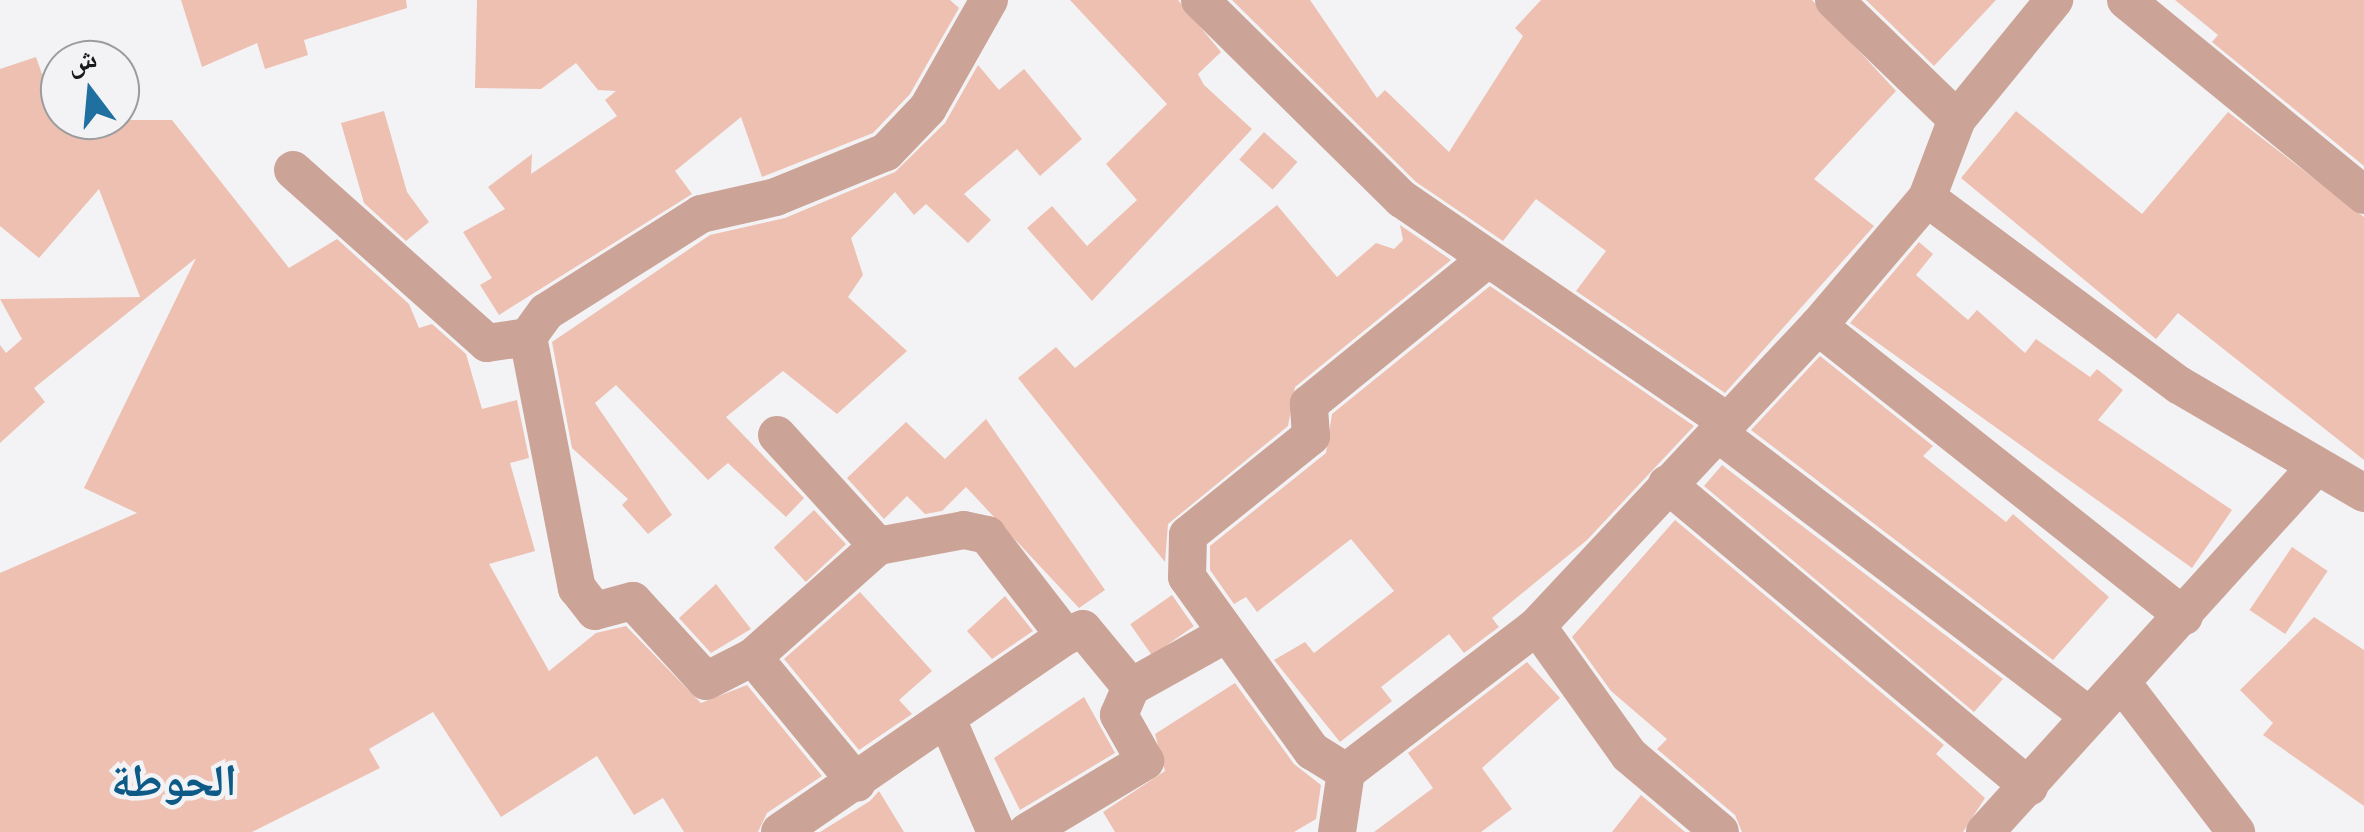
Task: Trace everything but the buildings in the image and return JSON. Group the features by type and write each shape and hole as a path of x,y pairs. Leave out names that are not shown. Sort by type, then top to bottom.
{"street":[{"path":"988,0 928,108 886,152 776,197 701,214 546,312 528,338 577,588 595,611 632,602 706,681 752,657 878,546 987,535 1065,636"},
{"path":"1200,0 1388,186 1724,428 2088,715"},
{"path":"1834,0 1957,119"},
{"path":"1337,832 1346,772 1537,626 1818,326 1927,198 1957,119 2054,0"},
{"path":"2126,0 2364,196"},
{"path":"293,170 487,343 528,338"},
{"path":"1927,198 2179,385 2364,493"},
{"path":"1346,772 1312,752 1226,634 1181,563 1188,535 1311,436 1309,404 1486,260"},
{"path":"1818,326 2184,616"},
{"path":"778,435 878,546"},
{"path":"1985,832 2316,468"},
{"path":"1667,484 2028,787"},
{"path":"1537,626 1629,756 1720,832"},
{"path":"780,832 1065,636 1083,629 1130,687"},
{"path":"1027,832 1145,760 1119,715 1130,687 1226,634"},
{"path":"752,657 856,783"},
{"path":"2122,683 2236,832"},
{"path":"948,720 996,832"}],"district":[{"name":"الحوطة","path":"174,785"}]}
